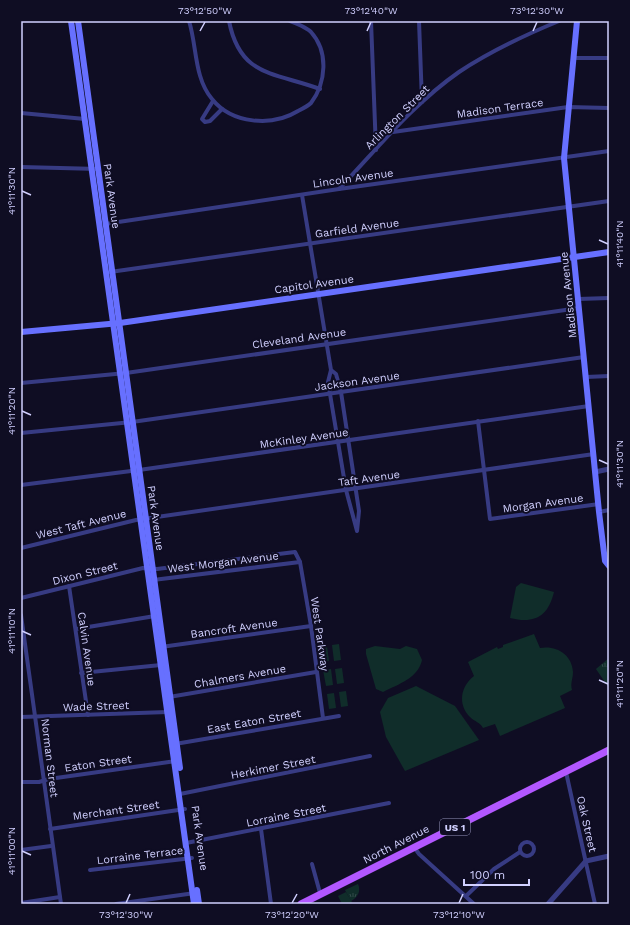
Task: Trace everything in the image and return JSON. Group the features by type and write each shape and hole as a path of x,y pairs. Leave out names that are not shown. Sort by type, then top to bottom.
{"main road":[{"name":"Park Avenue","path":"72,21 76,32 92,118 90,134 92,170 103,224 110,272 190,858 195,892 199,904"},
{"name":"Park Avenue","path":"78,21 76,32 85,119 99,170 103,224"},
{"name":"Madison Avenue","path":"577,21 564,158 599,504 608,562"},
{"name":"Capitol Avenue","path":"21,332 117,323 609,252"},
{"name":"Park Avenue","path":"161,647 161,664 168,697"},
{"name":"North Avenue","path":"301,904 320,893 609,750"},
{"name":"Park Avenue","path":"194,904 195,892"}],"street":[{"path":"188,21 202,83 213,101 222,109 242,119 274,120 286,117 310,104 320,89 323,76 324,58 319,44 311,32 290,21"},
{"path":"229,21 232,36 245,59 260,70 296,80 320,89"},
{"path":"370,21 376,150"},
{"path":"420,21 422,102"},
{"name":"Arlington Street","path":"339,188 422,102 459,72 523,37 559,21"},
{"path":"574,58 609,58"},
{"path":"213,101 202,119 206,122 210,121 222,109"},
{"name":"Madison Terrace","path":"393,132 568,107 609,108"},
{"path":"21,113 85,119 92,118"},
{"name":"Lincoln Avenue","path":"103,224 302,195 339,188 609,151"},
{"path":"21,167 99,170"},
{"path":"302,195 320,293 331,370 328,382 346,490 358,531 359,511 341,392 336,374 331,370"},
{"name":"Garfield Avenue","path":"110,272 609,201"},
{"path":"578,299 609,298"},
{"name":"Cleveland Avenue","path":"21,383 123,373 579,308"},
{"name":"Jackson Avenue","path":"21,433 130,422 584,357"},
{"path":"586,377 609,376"},
{"name":"McKinley Avenue","path":"21,485 589,406"},
{"path":"478,421 485,470"},
{"name":"Taft Avenue","path":"143,519 594,454"},
{"path":"596,472 609,469"},
{"name":"Morgan Avenue","path":"485,470 490,519 599,504"},
{"path":"600,512 609,510"},
{"name":"West Taft Avenue","path":"21,548 143,519"},
{"name":"West Morgan Avenue","path":"150,568 295,552"},
{"name":"West Parkway","path":"295,552 300,562 311,626 323,718"},
{"name":"West Morgan Avenue","path":"152,580 300,562"},
{"name":"Dixon Street","path":"21,598 150,568"},
{"name":"Calvin Avenue","path":"69,586 88,715"},
{"name":"Norman Street","path":"21,615 51,846 61,904"},
{"path":"76,628 157,616"},
{"name":"Bancroft Avenue","path":"161,647 311,626"},
{"path":"82,673 161,664"},
{"name":"Chalmers Avenue","path":"168,697 316,672"},
{"name":"Wade Street","path":"21,717 170,712"},
{"name":"East Eaton Street","path":"175,744 339,716"},
{"name":"Herkimer Street","path":"182,794 370,756"},
{"name":"Eaton Street","path":"21,782 43,781 177,761"},
{"name":"Oak Street","path":"566,772 595,904"},
{"name":"Lorraine Street","path":"188,843 389,803"},
{"name":"Merchant Street","path":"50,829 184,809"},
{"path":"261,828 271,904"},
{"path":"21,850 51,846"},
{"path":"414,847 419,854 472,903"},
{"path":"466,896 494,869 520,852"},
{"path":"548,904 586,861 609,856"},
{"name":"Lorraine Terrace","path":"90,870 190,858"},
{"path":"312,864 320,893"},
{"path":"116,904 195,892"},
{"path":"21,903 60,897"}],"green space":[{"path":"521,583 554,592 548,607 539,617 526,620 510,618 516,587"},
{"path":"534,634 540,648 552,648 562,652 570,660 573,672 571,685 572,690 560,696 565,708 500,736 495,724 483,728 470,717 463,707 462,695 466,685 474,676 468,662 497,647 498,649 503,647 503,645"},
{"path":"339,644 341,660 334,661 332,645"},
{"path":"327,646 329,661 322,662 320,647"},
{"path":"375,646 400,649 406,646 417,649 422,660 420,666 407,680 383,692 376,689 366,654 366,649"},
{"path":"609,658 609,688 596,669"},
{"path":"342,668 344,683 337,684 335,669"},
{"path":"331,669 333,685 326,686 323,670"},
{"path":"416,686 455,706 479,740 405,771 386,737 380,712 388,698"},
{"path":"346,691 348,706 341,707 339,692"},
{"path":"334,693 336,708 329,709 327,694"},
{"path":"358,884 358,894 351,901 345,890"},
{"path":"346,892 353,904 342,904 338,896"}]}
